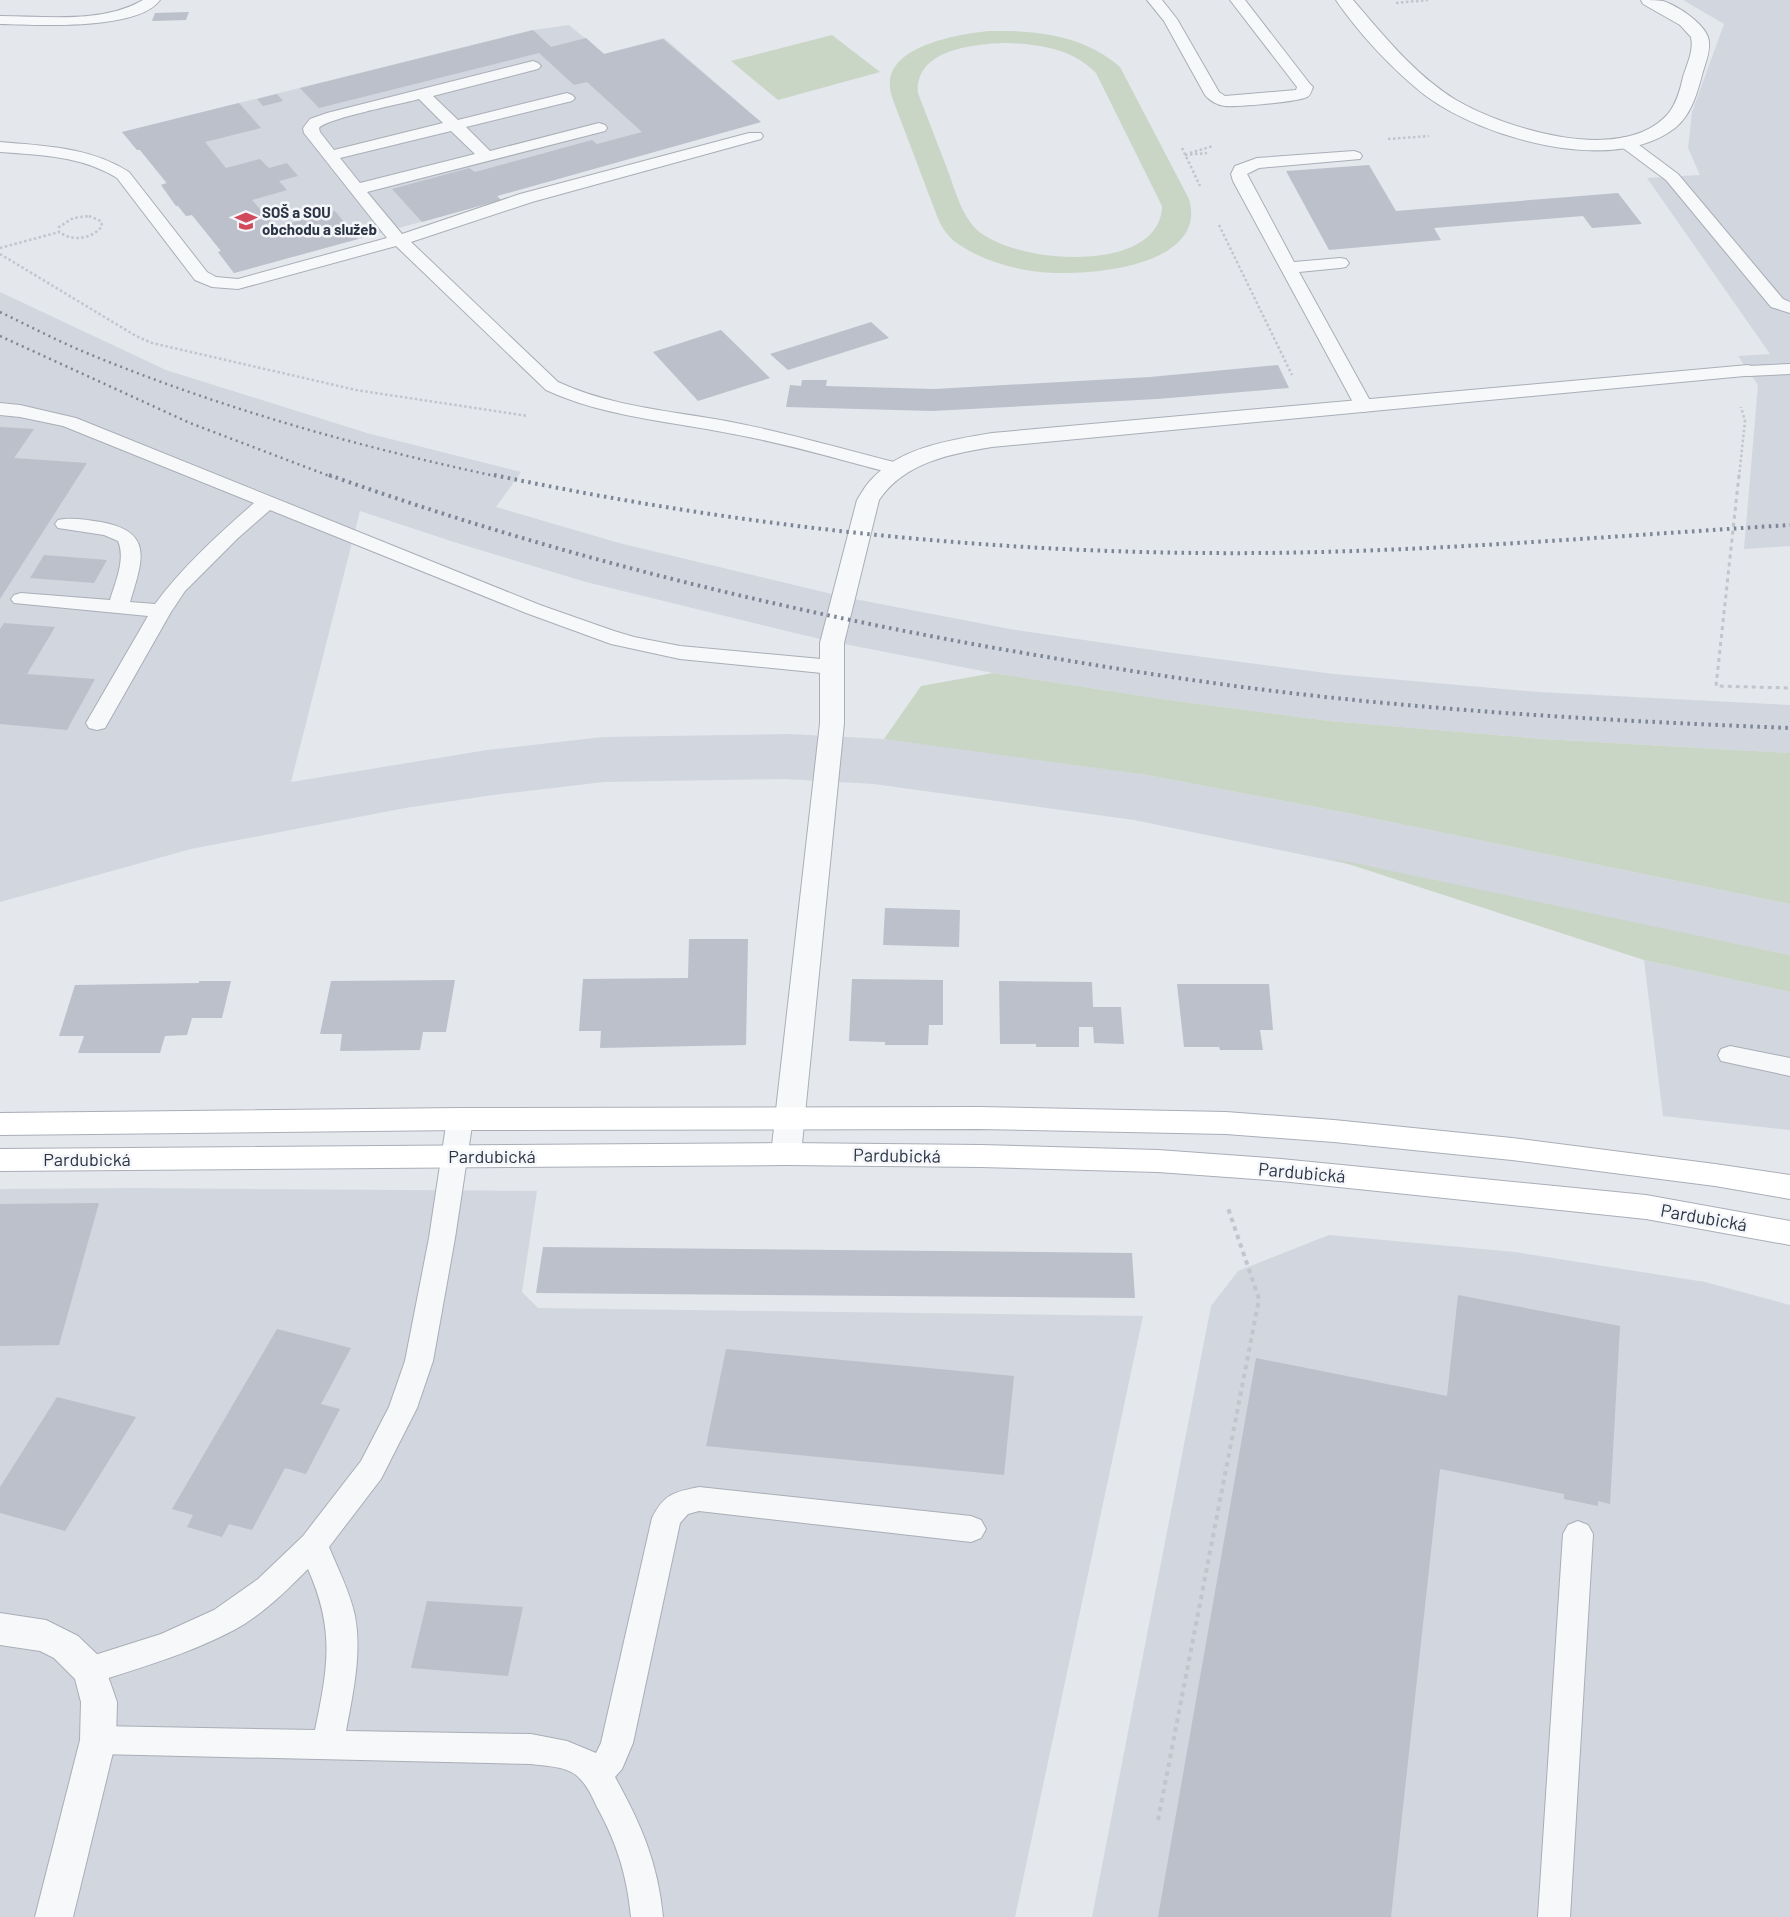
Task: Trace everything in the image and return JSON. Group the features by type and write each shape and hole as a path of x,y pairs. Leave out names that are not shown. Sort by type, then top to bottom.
{"main road":[{"name":"Pardubická","path":"0,1124 460,1119 979,1118 1226,1123 1334,1131 1512,1150 1715,1175 1790,1187"},
{"name":"Pardubická","path":"0,1160 786,1154 981,1156 1158,1161 1281,1170 1646,1207 1790,1233"}],"street":[{"path":"1344,0 1408,72 1431,91 1468,114 1506,130 1537,138 1584,144 1625,142 1658,130 1674,117 1688,92 1701,38 1694,27 1649,0"},
{"path":"786,1154 832,723 832,643 836,619 868,500 876,487 899,469 938,452 992,440 1740,372"},
{"path":"0,1629 46,1636 66,1647 90,1670 99,1702 98,1740 54,1917"}],"lane":[{"path":"0,20 97,18 131,11 153,0"},
{"path":"1154,0 1170,19 1213,95 1219,99 1235,100 1303,94 1305,87 1237,0"},
{"path":"533,66 316,122 311,130 389,231 552,386 590,401 728,427 899,469"},
{"path":"422,94 486,156"},
{"path":"330,156 567,98"},
{"path":"357,189 599,128"},
{"path":"0,147 83,157 113,167 123,175 197,272 212,282 229,285 400,240 526,198 754,136"},
{"path":"1625,142 1672,177 1777,303 1790,308"},
{"path":"1354,156 1257,163 1241,169 1239,174 1241,181 1364,406"},
{"path":"1288,268 1340,263"},
{"path":"1740,372 1790,369"},
{"path":"0,409 20,410 69,422 534,609 632,643 705,654 832,667"},
{"path":"97,723 161,610 190,574 250,516 268,502"},
{"path":"65,524 100,528 115,532 126,539 130,547 130,562 118,607"},
{"path":"21,599 161,610"},
{"path":"1730,1055 1790,1067"},
{"path":"90,1670 166,1646 225,1620 270,1588 313,1545 371,1470 403,1408 419,1361 442,1238 460,1119"},
{"path":"596,1775 611,1759 617,1743 667,1518 679,1503 699,1499 971,1529"},
{"path":"1554,1917 1578,1534"},
{"path":"313,1545 329,1583 341,1623 342,1664 327,1746"},
{"path":"98,1740 531,1749 572,1757 587,1765 596,1775 623,1822 638,1856 645,1888 647,1917"}],"path":[{"path":"1393,4 1428,0"},
{"path":"1182,148 1202,190"},
{"path":"0,248 59,232 70,237 88,236 101,229 102,223 94,217 78,216 64,221 59,227 59,232"},
{"path":"1219,224 1299,391 1294,396 1281,400 1279,414"},
{"path":"0,254 136,336 152,343 356,390 533,416"},
{"path":"1740,372 1745,421 1716,686 1790,688"},
{"path":"1158,1820 1259,1299 1226,1202"}],"shaded area":[{"path":"1683,0 1790,0 1790,546 1744,549 1758,385 1738,356 1770,354 1647,178 1700,175 1688,148 1692,112 1724,24"},
{"path":"569,25 604,54 664,38 761,122 497,196 501,200 234,273 218,252 221,251 192,215 186,216 176,206 161,185 166,183 140,150 137,150 122,132 533,30"},
{"path":"0,292 166,370 367,433 521,472 496,507 619,543 849,598 1010,629 1334,674 1538,692 1790,705 1790,753 1543,739 1330,721 1162,699 993,673 824,640 586,582 360,511 291,782 487,750 603,737 789,734 884,739 1147,775 1342,812 1790,904 1790,955 1134,820 874,784 785,779 604,782 405,808 191,849 0,902"},
{"path":"1644,960 1790,992 1790,1130 1663,1116"},
{"path":"137,1188 537,1191 522,1292 538,1308 1143,1316 1015,1917 0,1917 0,1189"},
{"path":"1329,1235 1515,1252 1705,1282 1790,1305 1790,1917 1092,1917 1211,1306 1238,1271"}],"green space":[{"path":"989,31 1024,32 1075,41 1106,56 1120,67 1189,199 1190,223 1180,241 1160,255 1135,264 1107,270 1052,273 1032,271 991,261 963,247 951,238 944,230 937,216 893,100 890,80 895,68 916,49 947,38","holes":["1018,44 1042,46 1065,53 1087,65 1096,73 1162,206 1155,228 1138,244 1113,253 1083,257 1051,256 1021,250 995,241 976,229 966,216 918,93 920,78 926,67 936,58 949,52 978,45"]},
{"path":"832,35 880,72 778,100 731,61"},
{"path":"993,673 1162,699 1330,721 1543,739 1790,753 1790,904 1342,812 1147,775 884,739 921,686"},
{"path":"1330,858 1790,955 1790,992 1644,960"}],"building":[{"path":"189,12 186,20 152,21 155,13"},
{"path":"533,30 551,47 586,38 604,54 663,39 761,122 497,196 501,200 422,222 392,189 469,168 475,172 592,140 597,144 642,132 587,82 574,85 539,53 319,108 300,88"},
{"path":"277,94 283,101 263,106 257,99"},
{"path":"239,103 261,128 205,142 226,168 260,159 269,168 287,163 298,176 279,181 287,190 252,200 276,227 335,211 358,239 234,273 218,252 221,251 192,215 186,216 176,206 161,185 167,183 140,150 137,150 122,132"},
{"path":"1369,165 1396,211 1618,193 1642,224 1592,228 1583,216 1434,228 1441,240 1329,250 1286,171"},
{"path":"871,322 889,338 788,370 770,354"},
{"path":"721,330 770,378 698,401 653,352"},
{"path":"1278,365 1289,388 1157,399 932,411 786,407 790,385 801,386 802,380 827,380 826,386 934,389 1150,377"},
{"path":"0,427 34,429 14,458 87,463 0,599"},
{"path":"44,555 107,560 94,583 30,578"},
{"path":"4,623 55,627 27,674 95,679 67,730 0,724 0,629"},
{"path":"885,908 960,910 959,947 883,945"},
{"path":"689,939 748,939 746,1045 600,1048 601,1031 579,1031 583,979 688,978"},
{"path":"852,979 943,980 943,1025 929,1025 928,1045 885,1045 885,1042 849,1041"},
{"path":"455,980 446,1032 423,1032 420,1050 340,1051 342,1034 320,1034 331,981"},
{"path":"199,981 231,981 222,1018 192,1018 187,1035 165,1036 160,1053 78,1053 84,1036 59,1036 75,985 199,983"},
{"path":"999,981 1092,982 1093,1007 1121,1007 1124,1044 1094,1043 1093,1027 1079,1027 1079,1047 1036,1047 1036,1044 1000,1044"},
{"path":"1177,984 1269,984 1273,1030 1260,1030 1263,1050 1220,1050 1219,1047 1184,1047"},
{"path":"99,1203 59,1345 0,1346 0,1204"},
{"path":"543,1247 1132,1253 1135,1298 536,1293"},
{"path":"1458,1295 1620,1326 1610,1504 1598,1501 1598,1506 1564,1499 1564,1494 1440,1469 1391,1917 1158,1917 1256,1358 1447,1396"},
{"path":"277,1329 351,1348 321,1404 340,1409 306,1474 285,1468 252,1530 229,1524 222,1537 187,1527 193,1515 172,1509"},
{"path":"726,1349 1014,1376 1004,1475 706,1446"},
{"path":"57,1397 136,1417 65,1531 0,1513 0,1487"},
{"path":"427,1601 523,1607 508,1676 411,1668"}],"railway":[{"path":"0,312 82,351 236,408 394,453 500,477"},
{"path":"0,336 190,423 332,477"},
{"path":"329,475 506,533 687,583 869,624 1053,658 1229,685 1392,704 1562,717 1790,728"},
{"path":"494,475 669,508 846,532 1024,547 1113,551 1202,553 1349,551 1496,544 1790,525"}],"place":[{"name":"SOŠ a SOU obchodu a služeb","path":"246,221"}]}
